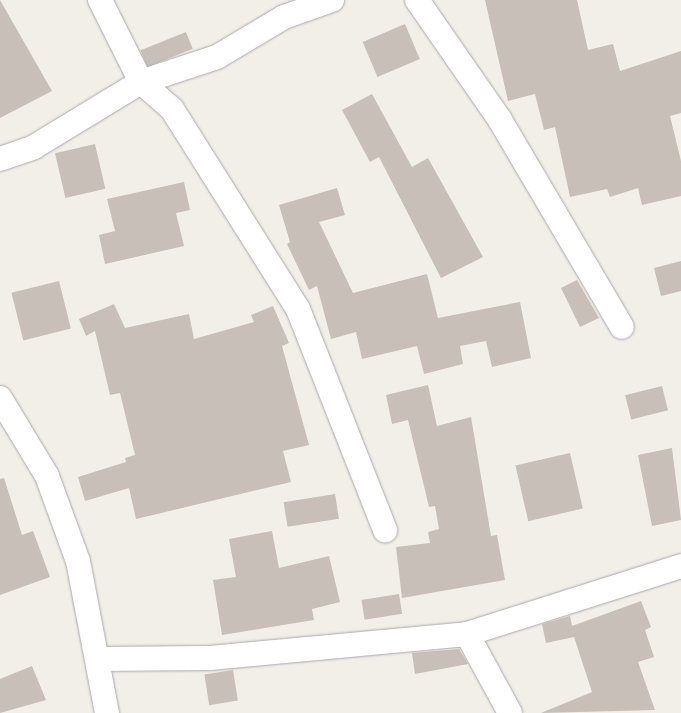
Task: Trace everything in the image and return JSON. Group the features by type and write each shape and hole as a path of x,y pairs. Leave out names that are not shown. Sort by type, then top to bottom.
{"street":[{"path":"100,0 141,82 172,109 298,309 385,530"},
{"path":"0,159 34,147 141,82 217,57 284,18 332,0"},
{"path":"417,0 500,120 622,327"},
{"path":"0,398 47,476 78,562 107,713"},
{"path":"98,659 220,658 467,634 681,566"},
{"path":"467,634 510,713"}],"building":[{"path":"0,0 52,91 0,118"},
{"path":"485,0 577,0 588,50 613,44 620,71 681,51 681,113 670,116 681,161 681,196 642,205 638,188 610,197 607,189 570,197 555,127 544,130 535,94 508,101"},
{"path":"405,24 420,59 378,77 363,42"},
{"path":"186,32 193,49 147,67 141,50"},
{"path":"372,94 412,167 428,158 483,257 441,278 379,157 370,162 342,110"},
{"path":"95,144 105,189 65,198 55,153"},
{"path":"184,182 190,210 176,213 184,246 105,264 99,235 115,231 107,199"},
{"path":"337,188 345,215 319,222 353,293 427,274 438,318 520,302 531,358 492,367 486,341 460,346 463,364 424,374 417,346 362,359 356,332 331,339 317,286 309,290 287,244 290,242 279,205"},
{"path":"681,261 681,291 661,296 654,268"},
{"path":"577,280 599,318 580,327 561,288"},
{"path":"59,281 71,329 23,340 11,293"},
{"path":"114,304 125,328 189,314 194,339 254,322 251,315 273,306 289,343 282,346 309,445 283,451 291,482 136,519 129,488 85,501 78,477 126,462 125,458 135,455 120,393 110,395 95,331 86,336 79,319"},
{"path":"428,385 437,426 471,417 491,536 497,535 505,580 402,598 396,547 430,543 428,532 439,529 435,506 429,507 408,420 392,424 386,395"},
{"path":"662,386 668,410 631,419 625,395"},
{"path":"672,448 681,520 652,526 638,455"},
{"path":"570,453 583,509 528,521 515,466"},
{"path":"4,478 22,535 33,531 50,577 0,595 0,479"},
{"path":"335,494 339,519 288,527 284,502"},
{"path":"272,531 279,568 329,556 340,602 312,609 314,620 222,635 213,580 236,577 229,539"},
{"path":"399,594 402,614 365,620 361,600"},
{"path":"641,601 651,627 645,630 654,657 638,662 655,710 541,713 592,692 574,637 546,643 542,624 570,616 572,626"},
{"path":"459,649 468,664 415,674 412,653"},
{"path":"32,666 46,700 0,713 0,679"},
{"path":"233,670 238,701 209,705 204,675"}]}
